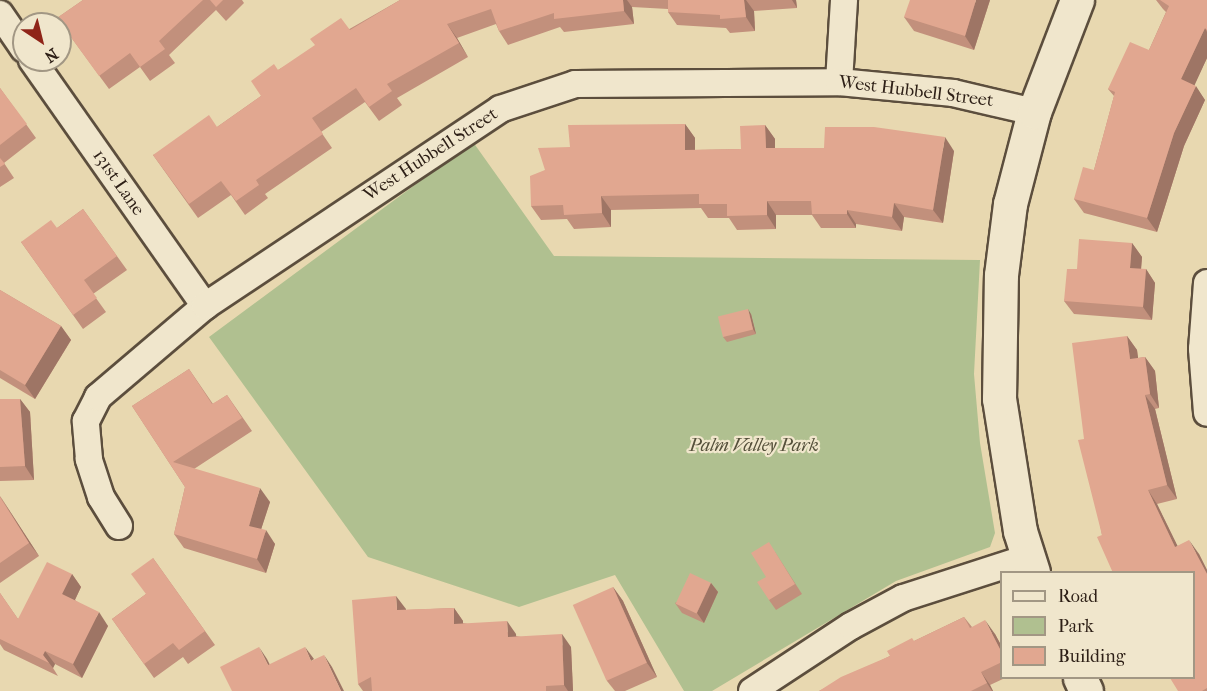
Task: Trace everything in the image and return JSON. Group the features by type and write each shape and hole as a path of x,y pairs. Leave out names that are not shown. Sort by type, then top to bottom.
{"street":[{"path":"12,30 0,12 14,0"},
{"path":"839,82 844,0"},
{"path":"1007,571 1030,565 1004,441 997,345 1010,204 1034,112 1077,0"},
{"name":"131st Lane","path":"40,72 205,306"},
{"name":"West Hubbell Street","path":"119,526 101,497 89,459 86,421 98,397 115,379 205,306 500,109 575,84 839,82 953,93 1034,112"},
{"path":"1207,283 1202,349 1207,413"},
{"path":"752,691 851,626 903,598 1000,573"}],"green space":[{"name":"Palm Valley Park","path":"473,142 554,256 980,260 974,374 980,443 995,533 990,547 896,581 712,691 684,691 615,575 519,607 368,557 209,337"}],"building":[{"path":"83,0 203,0 159,41 165,49 140,67 130,53 99,76 72,39 72,12 66,12"},
{"path":"210,0 223,0 216,7"},
{"path":"400,0 623,0 624,11 554,19 554,13 499,31 491,9 447,24 459,43 387,84 392,91 369,107 356,88 312,118 323,134 256,180 259,185 236,201 221,181 189,204 153,155 209,115 217,127 261,96 251,81 274,64 278,70 315,45 310,39 341,18 350,30"},
{"path":"668,0 744,0 746,17 720,19 720,15 668,12"},
{"path":"910,0 976,0 965,36 904,17"},
{"path":"1160,0 1207,0 1207,30 1205,28 1181,79 1196,86 1174,133 1147,218 1074,199 1083,167 1094,170 1115,92 1108,89 1130,42 1149,50 1169,6"},
{"path":"0,88 27,124 0,145"},
{"path":"685,124 685,150 741,149 740,126 765,125 766,148 824,148 825,127 874,127 945,137 933,210 894,203 892,217 847,210 847,214 812,214 811,201 767,201 767,215 727,216 727,204 699,204 699,194 601,196 602,213 564,215 563,205 531,206 530,176 545,170 538,148 570,147 568,125"},
{"path":"83,209 117,256 84,280 97,298 73,315 21,242 51,220 57,228"},
{"path":"1079,239 1132,243 1130,268 1146,269 1143,307 1064,301 1067,269 1077,269"},
{"path":"0,290 61,326 25,385 0,370"},
{"path":"748,309 753,329 723,337 718,316"},
{"path":"1127,336 1130,359 1145,357 1150,394 1145,395 1167,485 1148,490 1175,547 1189,540 1207,574 1207,688 1202,691 1178,691 1171,679 1195,679 1195,571 1112,571 1097,537 1102,535 1078,440 1084,439 1072,343"},
{"path":"189,369 212,404 227,395 242,418 173,462 260,488 249,526 266,530 257,559 174,534 185,487 132,406"},
{"path":"0,399 20,399 25,466 0,467"},
{"path":"0,497 29,543 0,563"},
{"path":"769,542 795,584 769,600 757,582 766,577 751,553"},
{"path":"153,558 205,631 179,650 173,643 144,664 112,619 146,594 131,574"},
{"path":"47,562 72,574 62,594 99,612 73,664 45,651 43,655 49,663 0,639 0,593 18,619"},
{"path":"690,573 711,583 696,614 676,604"},
{"path":"613,587 647,663 607,681 573,605"},
{"path":"396,596 397,610 454,608 454,624 507,621 508,637 562,634 564,685 546,686 546,691 372,691 371,677 358,684 352,600"},
{"path":"964,617 970,628 985,620 1000,649 1000,663 981,672 987,683 971,691 819,691 841,677 890,656 887,651 912,638 914,641"},
{"path":"259,647 268,665 305,647 311,661 324,655 341,691 232,691 220,667"}]}
